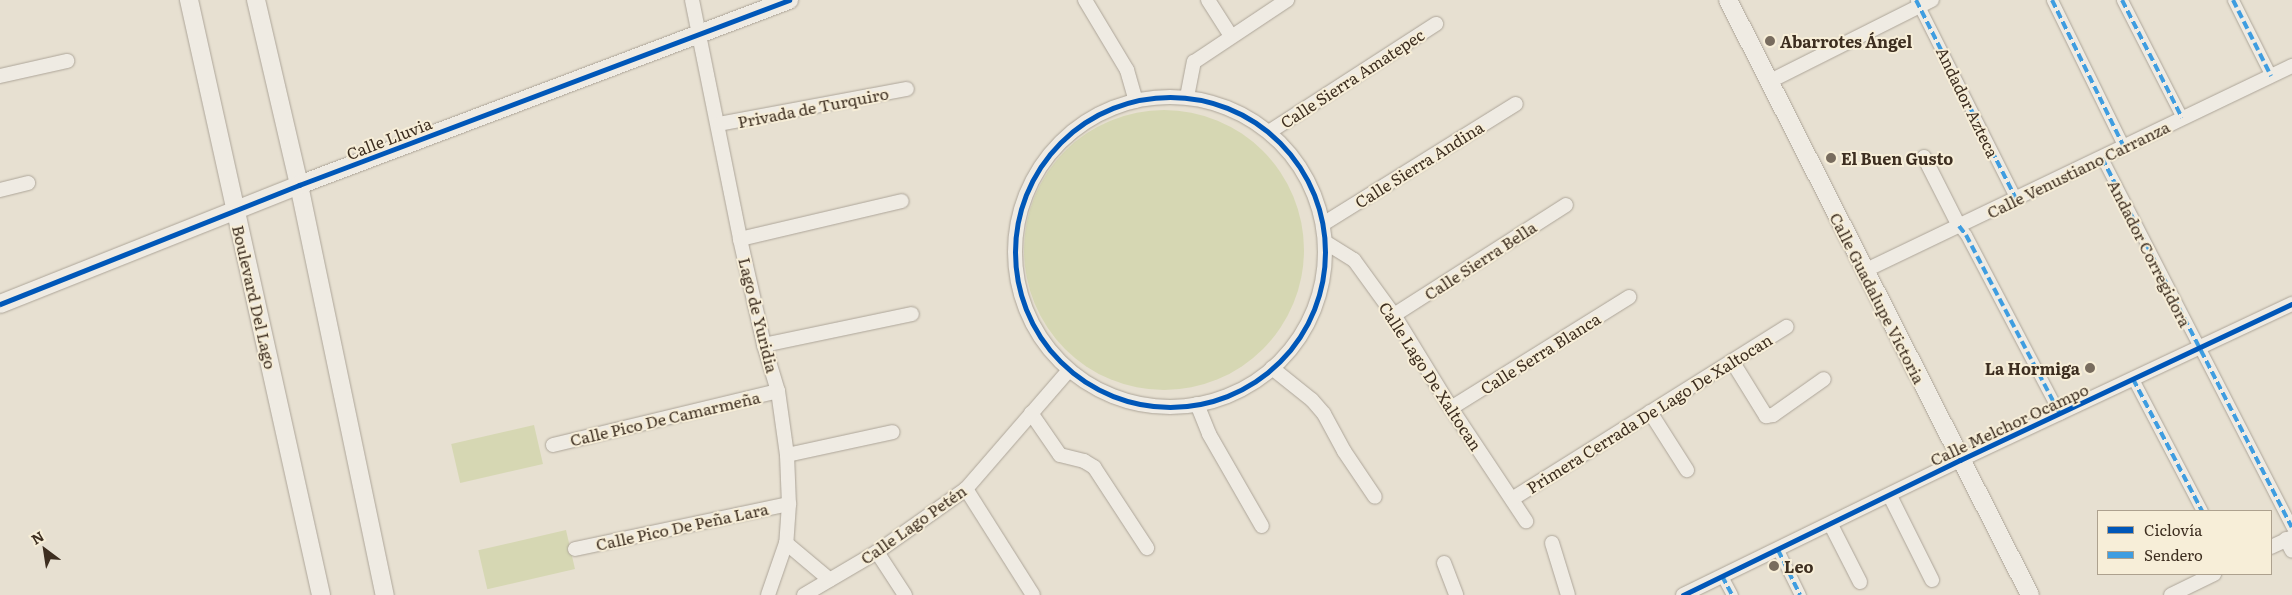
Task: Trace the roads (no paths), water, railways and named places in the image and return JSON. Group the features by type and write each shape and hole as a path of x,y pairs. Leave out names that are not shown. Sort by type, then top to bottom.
{"street":[{"name":"Boulevard Del Lago","path":"189,0 321,595"},
{"path":"256,0 299,185 385,595"},
{"name":"Lago de Yuridia","path":"692,0 740,239 764,345 778,391 787,455 789,504 786,543 768,595"},
{"name":"Calle Lluvia","path":"0,304 299,185 789,0"},
{"path":"1084,0 1127,70 1136,101"},
{"path":"1208,0 1231,36"},
{"path":"1187,97 1194,62 1287,0"},
{"name":"Calle Guadalupe Victoria","path":"1728,0 2030,595"},
{"path":"1770,81 1917,3 1932,0"},
{"path":"2052,0 2124,147"},
{"path":"2122,0 2182,118"},
{"path":"2233,0 2271,76"},
{"name":"Andador Azteca","path":"1917,3 2016,199"},
{"name":"Calle Sierra Amatepec","path":"1269,132 1436,24"},
{"path":"0,76 67,61"},
{"name":"Calle Venustiano Carranza","path":"1864,271 2292,66"},
{"name":"Privada de Turquiro","path":"718,124 907,89"},
{"path":"1155,97 1187,97 1223,106 1244,115 1269,132 1304,173 1323,224 1325,242 1324,270 1318,298 1311,315 1292,348 1272,368 1237,392 1197,404 1170,407 1142,404 1116,398 1092,386 1069,370 1043,342 1025,308 1016,271 1016,233 1025,195 1044,161 1070,133 1103,112 1136,101 1155,97"},
{"name":"Calle Sierra Andina","path":"1323,224 1516,104"},
{"path":"1924,157 2060,414"},
{"name":"Andador Corregidora","path":"2102,158 2291,539"},
{"path":"0,190 28,183"},
{"path":"740,239 902,201"},
{"name":"Calle Sierra Bella","path":"1394,315 1566,205"},
{"name":"Calle Lago De Xaltocan","path":"1325,242 1354,260 1394,315 1450,408 1526,521"},
{"name":"Calle Serra Blanca","path":"1450,408 1629,297"},
{"name":"Calle Melchor Ocampo","path":"1683,595 1831,525 1960,460 2292,304"},
{"path":"764,345 912,314"},
{"name":"Primera Cerrada De Lago De Xaltocan","path":"1512,498 1786,327"},
{"path":"1732,361 1766,416 1773,415 1824,379"},
{"path":"1272,368 1312,400 1324,414 1344,451 1376,497"},
{"name":"Calle Lago Petén","path":"804,595 877,552 966,489 1069,370"},
{"path":"2133,379 2201,510"},
{"name":"Calle Pico De Camarmeña","path":"553,445 778,391"},
{"path":"1197,404 1209,434 1262,526"},
{"path":"1650,412 1687,470"},
{"path":"1031,413 1060,455 1084,461 1094,467 1147,548"},
{"path":"787,455 893,432"},
{"path":"966,489 1033,595"},
{"path":"1890,496 1932,580"},
{"name":"Calle Pico De Peña Lara","path":"575,549 789,504"},
{"path":"1831,525 1860,582"},
{"path":"2272,547 2291,539"},
{"path":"786,543 830,580"},
{"path":"1552,544 1568,595"},
{"path":"1778,550 1800,595"},
{"path":"877,552 905,595"},
{"path":"1444,563 1456,595"},
{"path":"2171,595 2212,575"},
{"path":"1722,576 1732,595"}],"place":[{"name":"Abarrotes Ángel","path":"1770,41"},
{"name":"El Buen Gusto","path":"1831,158"},
{"name":"La Hormiga","path":"2090,368"},
{"name":"Leo","path":"1774,566"}]}
